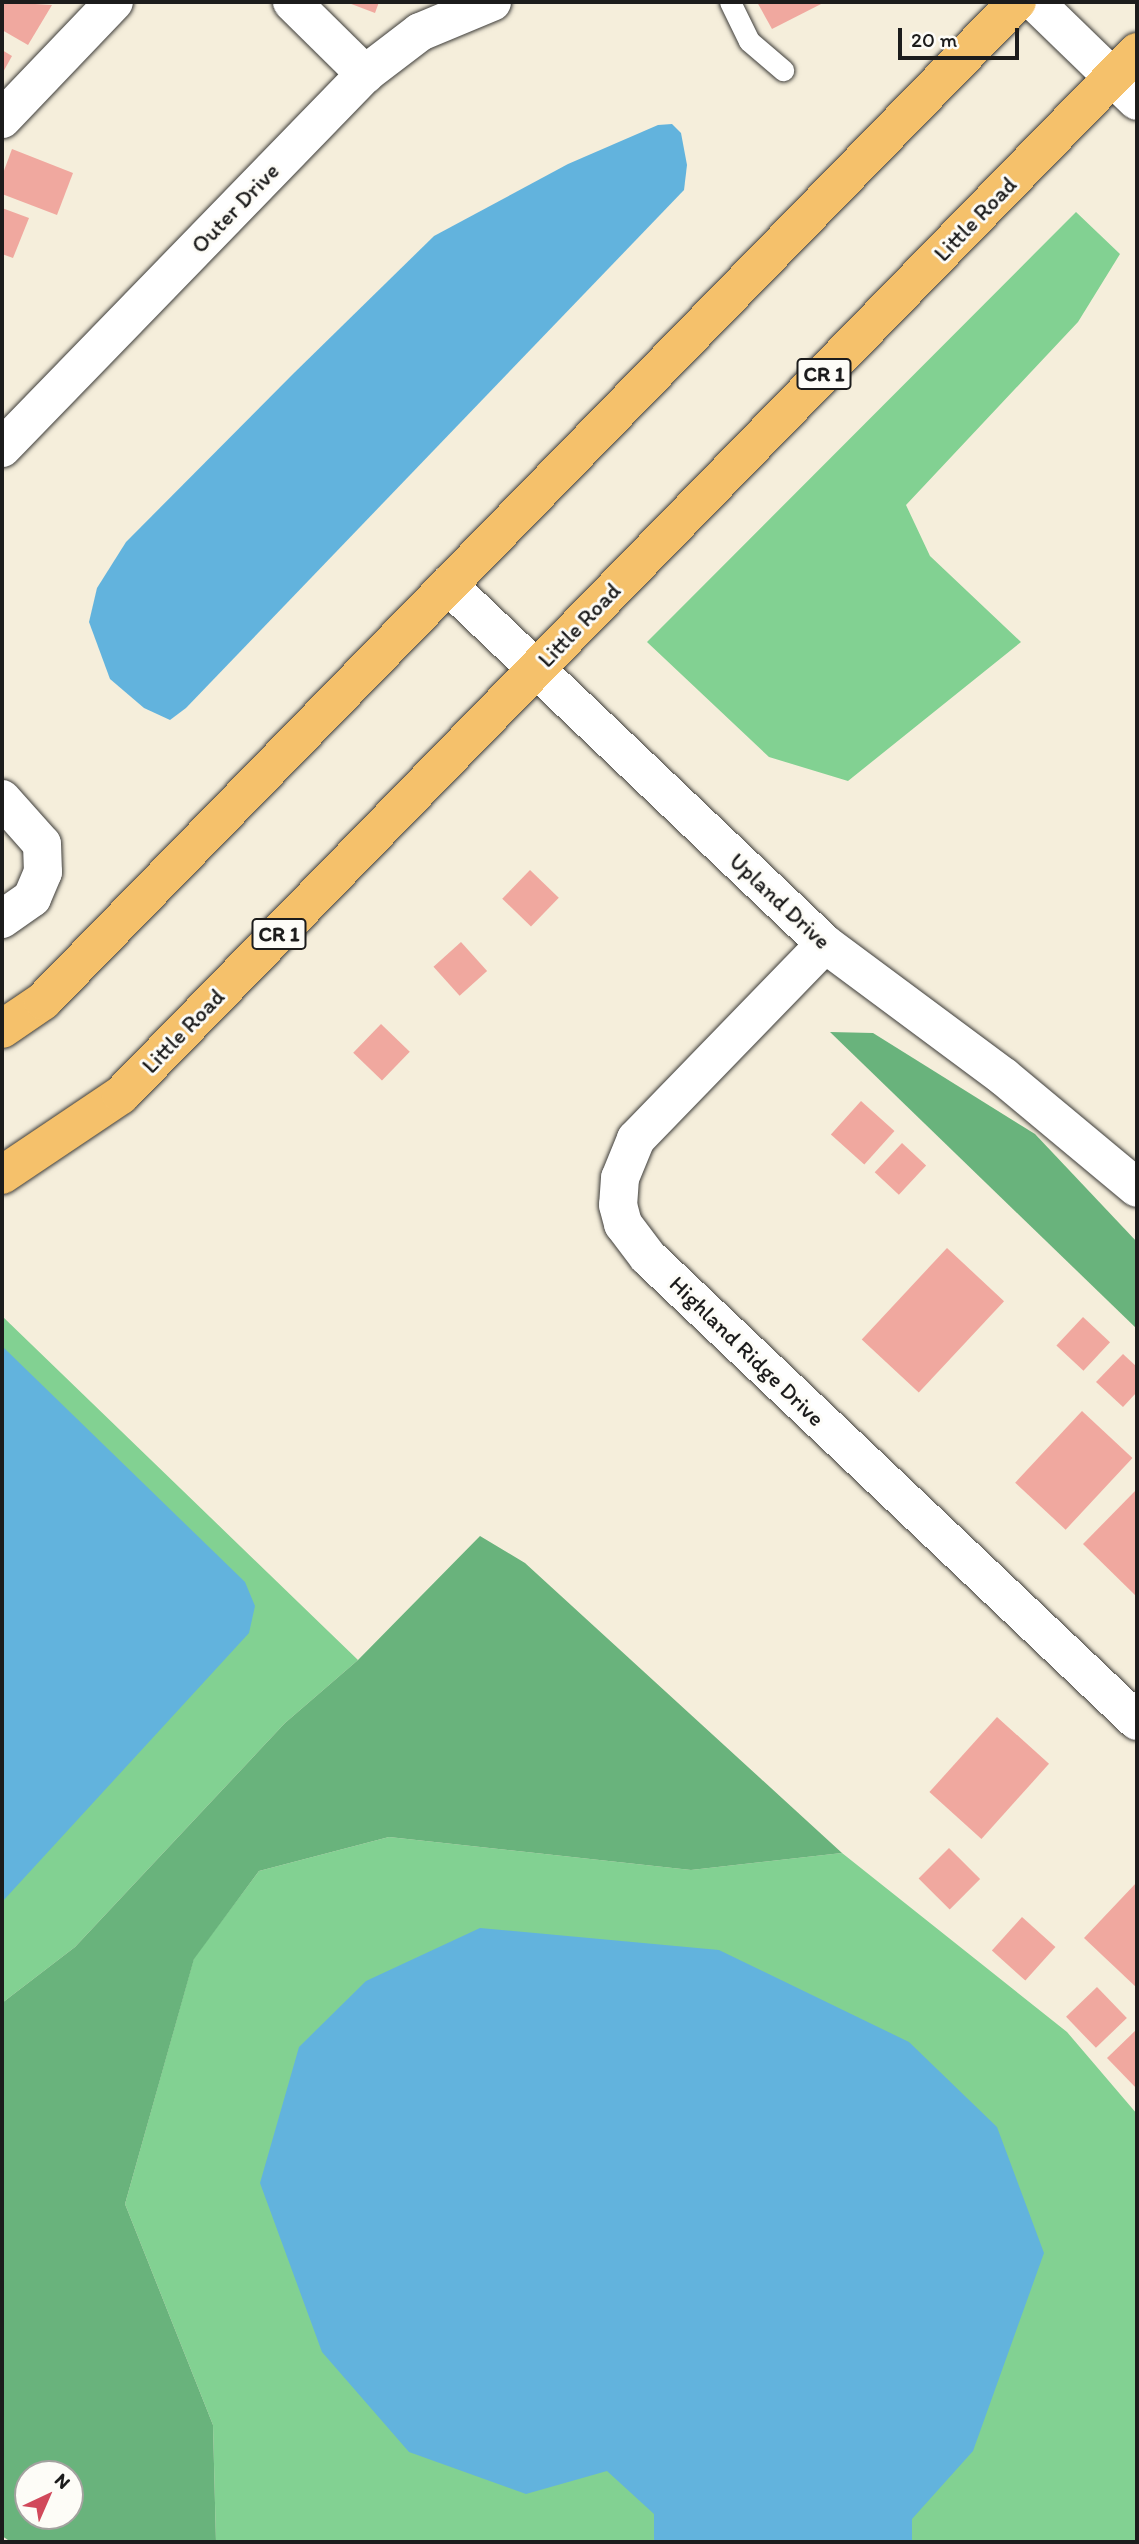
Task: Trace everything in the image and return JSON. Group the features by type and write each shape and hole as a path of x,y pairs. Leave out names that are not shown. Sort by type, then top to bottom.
{"main road":[{"path":"2,1029 43,1002 1017,2"},
{"name":"Little Road","path":"2,1175 121,1096 536,669 1129,77"}],"street":[{"path":"2,119 114,2"},
{"path":"292,2 365,74"},
{"name":"Outer Drive","path":"2,448 365,74 420,32 492,2"},
{"path":"1035,2 1129,77"},
{"name":"Upland Drive","path":"448,585 825,944 1004,1076 1137,1188"},
{"path":"2,799 42,845 43,872 32,898 2,919"},
{"name":"Highland Ridge Drive","path":"825,944 636,1139 620,1178 623,1224 666,1275 1137,1721"}],"lane":[{"path":"730,2 749,41 783,70"}],"green space":[{"path":"1076,212 1120,254 1078,322 906,505 930,556 1021,642 848,781 769,757 647,642"},
{"path":"830,1032 873,1033 1035,1134 1137,1242 1137,1329"},
{"path":"2,1316 358,1660 285,1723 75,1947 2,2003"},
{"path":"480,1536 525,1563 842,1853 691,1870 389,1837 259,1871 194,1959 125,2204 213,2425 216,2542 11,2542 2,2536 2,2003 75,1947 285,1723 358,1660"},
{"path":"389,1837 691,1870 842,1853 1067,2032 1137,2114 1137,2542 216,2542 213,2425 125,2204 194,1958 259,1871"}],"water":[{"path":"672,124 681,133 687,165 684,190 186,708 170,720 144,708 110,679 89,622 97,588 126,542 293,374 434,236 568,164 658,125"},
{"path":"2,1346 245,1582 255,1606 249,1633 2,1902"},
{"path":"480,1928 719,1950 909,2042 997,2127 1044,2253 973,2451 912,2519 912,2542 654,2542 654,2514 607,2471 526,2494 409,2452 322,2352 260,2183 299,2047 366,1981"}],"building":[{"path":"2,2 52,5 28,45 2,30"},
{"path":"346,2 379,2 375,13"},
{"path":"757,2 825,2 772,29"},
{"path":"2,50 12,56 2,74"},
{"path":"12,149 73,173 57,215 2,194 2,176"},
{"path":"2,208 29,218 13,258 2,254"},
{"path":"530,870 559,898 531,927 502,899"},
{"path":"461,942 487,971 460,996 434,967"},
{"path":"381,1024 410,1052 382,1081 353,1053"},
{"path":"861,1101 894,1131 864,1165 831,1134"},
{"path":"902,1143 926,1166 899,1195 875,1172"},
{"path":"947,1248 1004,1301 919,1393 862,1339"},
{"path":"1083,1317 1110,1342 1083,1371 1056,1346"},
{"path":"1123,1354 1137,1367 1137,1392 1123,1407 1096,1382"},
{"path":"1082,1411 1132,1458 1066,1530 1015,1483"},
{"path":"1137,1489 1137,1597 1083,1544"},
{"path":"997,1717 1049,1764 981,1839 929,1792"},
{"path":"949,1848 980,1879 950,1910 919,1878"},
{"path":"1137,1882 1137,1988 1084,1938"},
{"path":"1022,1917 1055,1947 1025,1981 992,1950"},
{"path":"1097,1987 1127,2018 1096,2048 1066,2017"},
{"path":"1137,2029 1137,2089 1107,2058"}]}
